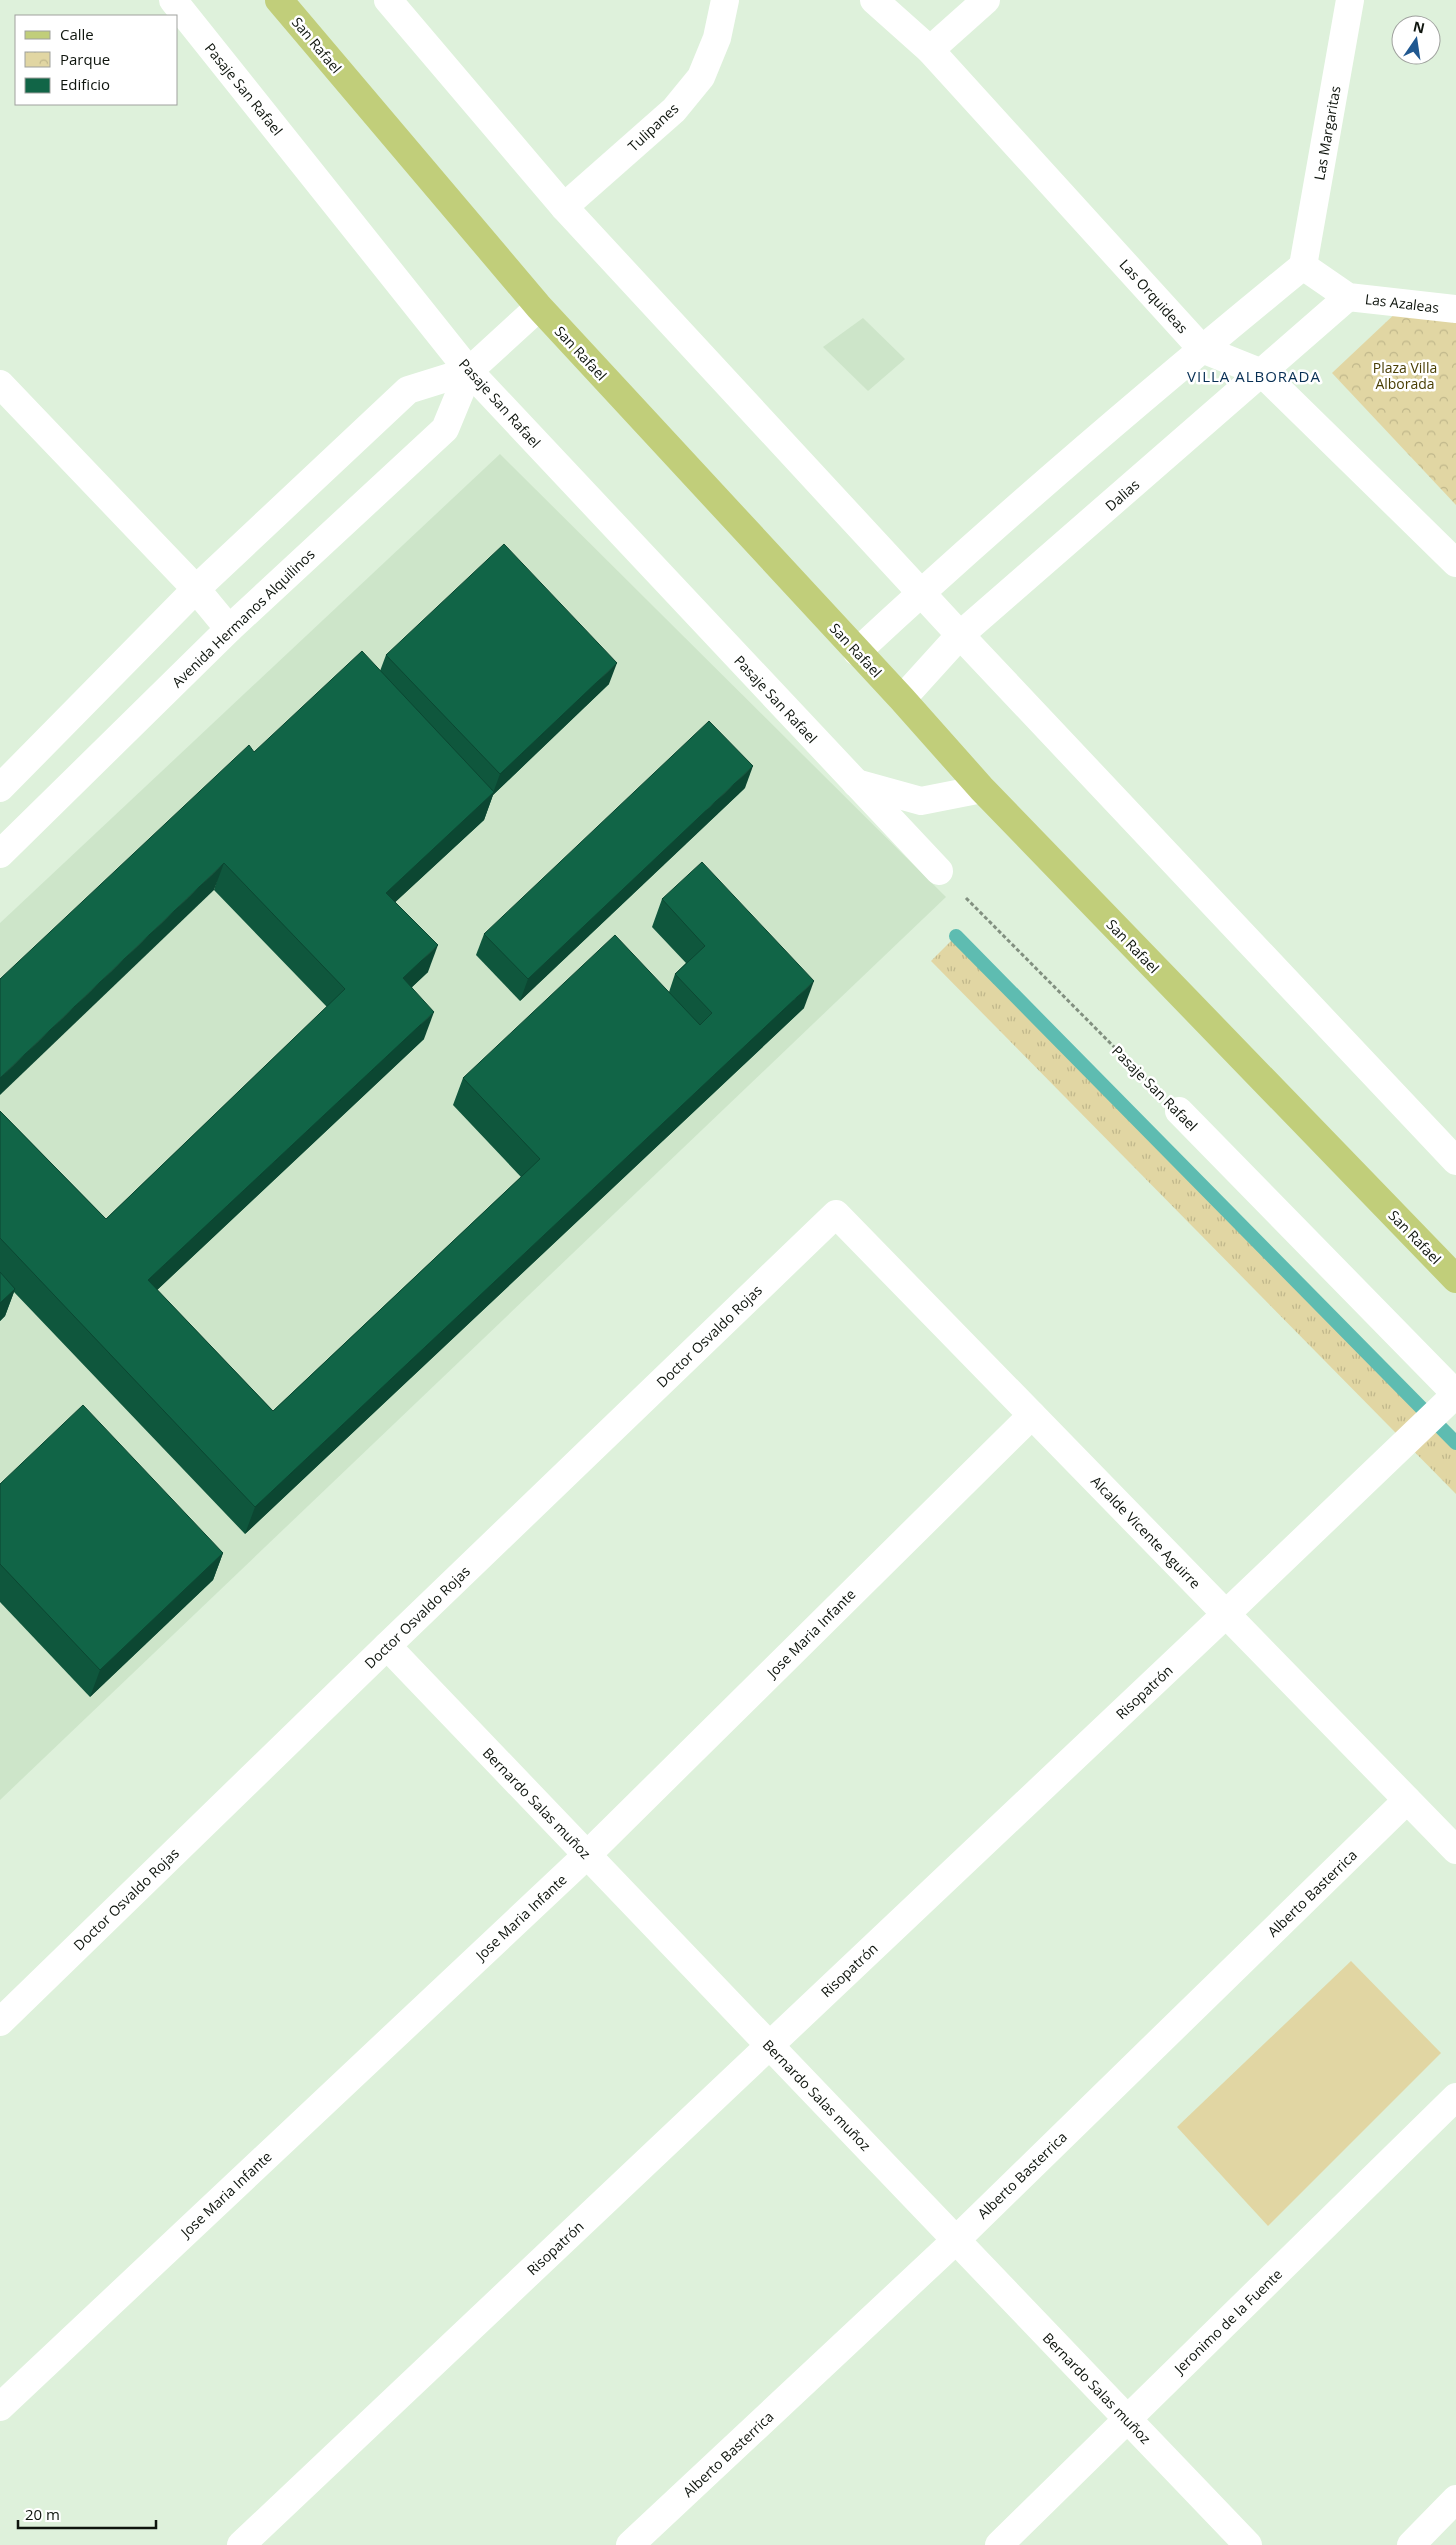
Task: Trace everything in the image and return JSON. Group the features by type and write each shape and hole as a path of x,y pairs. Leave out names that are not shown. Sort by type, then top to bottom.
{"main road":[{"name":"San Rafael","path":"279,0 539,307 902,699 982,789 1456,1279"}],"street":[{"name":"Pasaje San Rafael","path":"173,0 469,371 939,871"},
{"path":"388,0 564,207 920,593 1456,1161"},
{"name":"Tulipanes","path":"564,207 674,110 701,77 717,38 726,0"},
{"name":"Las Orquideas","path":"874,0 930,50 1202,349 1262,373 1456,563"},
{"path":"930,50 986,0"},
{"name":"Las Margaritas","path":"1304,266 1350,0"},
{"path":"857,652 920,593 1202,349 1304,266 1348,297"},
{"name":"Las Azaleas","path":"1348,297 1456,309"},
{"name":"Dalias","path":"902,699 960,635 1348,297"},
{"name":"Avenida Hermanos Alquilinos","path":"0,854 229,629 444,429 469,371 539,307"},
{"name":"Avenida Hermanos Alquilinos","path":"0,788 196,589 408,390 469,371"},
{"path":"0,384 196,589 229,629"},
{"path":"855,782 921,801 982,789"},
{"name":"Pasaje San Rafael","path":"1178,1111 1456,1394"},
{"name":"Alcalde Vicente Aguirre","path":"836,1214 1456,1850"},
{"name":"Doctor Osvaldo Rojas","path":"0,2022 836,1214"},
{"name":"Risopatrón","path":"241,2545 1226,1614 1456,1394"},
{"name":"Jose Maria Infante","path":"0,2407 587,1855 1032,1415"},
{"name":"Bernardo Salas muñoz","path":"387,1646 1248,2545"},
{"name":"Alberto Basterrica","path":"630,2545 956,2240 1407,1800"},
{"name":"Jeronimo de la Fuente","path":"999,2545 1456,2097"},
{"path":"1410,2545 1456,2499"}],"path":[{"name":"Pasaje San Rafael","path":"939,871 1178,1111"}],"shaded area":[{"path":"863,318 905,359 868,391 823,347"},
{"path":"500,454 946,897 0,1800 0,923"}],"green space":[{"name":"Plaza Villa Alborada","path":"1400,309 1456,317 1456,505 1332,373"},
{"path":"956,936 1456,1443 1456,1494 931,961"},
{"path":"1351,1961 1441,2053 1268,2226 1177,2127"}],"building":[{"path":"504,544 617,663 500,774 386,655"},
{"path":"362,651 494,792 386,893 438,945 403,978 434,1012 148,1280 273,1411 540,1159 463,1078 615,935 700,1025 712,1013 675,974 705,946 662,899 702,862 814,981 255,1507 0,1238 0,1111 106,1219 345,989 224,863 0,1078 0,979 249,745 254,752"},
{"path":"709,721 753,766 528,979 484,934"},
{"path":"0,1272 15,1289 0,1303"},
{"path":"83,1405 223,1553 100,1670 0,1564 0,1484"}],"waterway":[{"path":"956,936 1456,1443"}],"district":[{"name":"VILLA ALBORADA","path":"1254,376"}]}
